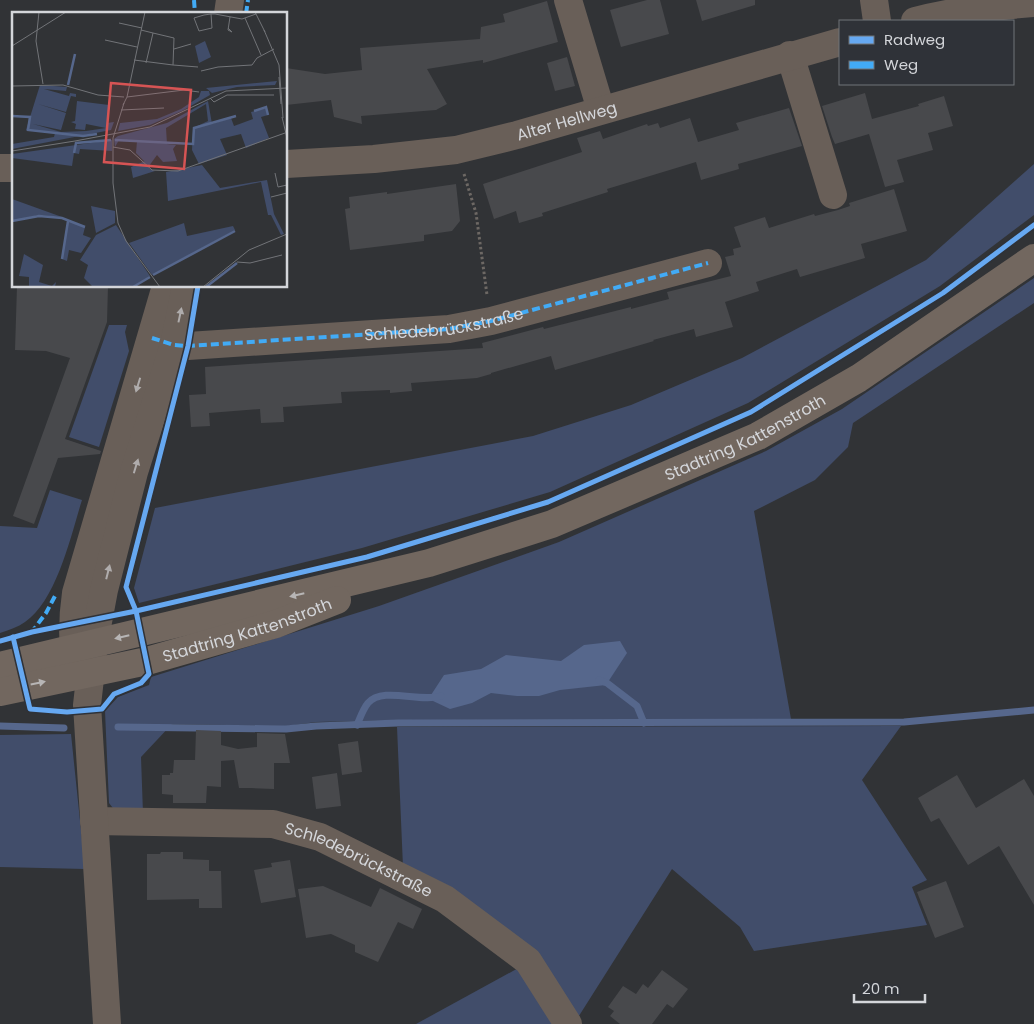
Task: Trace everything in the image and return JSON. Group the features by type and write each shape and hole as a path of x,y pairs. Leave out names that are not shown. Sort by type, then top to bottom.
{"main road":[{"name":"Stadtring Kattenstroth","path":"0,666 429,563 552,524 758,436 859,378 1034,258"},
{"name":"Stadtring Kattenstroth","path":"0,692 147,661 276,624 429,563"}],"street":[{"path":"568,0 601,110"},
{"path":"874,0 877,20"},
{"path":"918,20 943,14 1034,3"},
{"name":"Alter Hellweg","path":"288,164 374,159 456,150 516,135 839,42"},
{"path":"790,55 833,195"},
{"name":"Schledebrückstraße","path":"163,342 188,346 449,329 491,320 708,263"},
{"path":"163,342 166,288"},
{"path":"107,1024 83,646 73,624 76,593 99,510 185,288"},
{"name":"Schledebrückstraße","path":"94,821 274,824 320,838 445,899 528,961 568,1024"}],"path":[{"path":"456,150 476,213 491,320"}],"shaded area":[{"path":"1034,164 1034,215 940,286 748,403 550,492 362,548 139,603 134,588 155,508 533,436 631,405 742,358 926,260"},
{"path":"1034,278 1034,303 853,423 848,447 815,480 754,511 791,719 396,720 316,722 287,726 172,724 141,757 143,813 116,812 109,803 105,711 118,697 149,685 151,677 379,606 559,542 766,451 842,409"},
{"path":"109,325 127,325 125,332 129,351 99,447 69,437"},
{"path":"50,490 82,500 68,548 46,599 36,612 22,624 0,633 0,526 37,528"},
{"path":"620,641 627,653 606,685 560,690 539,696 491,693 472,703 450,709 433,701 431,695 444,675 481,669 506,655 561,661 584,645"},
{"path":"901,726 862,780 927,880 912,887 927,925 754,951 740,927 672,869 577,1019 403,867 397,727"},
{"path":"71,734 85,869 0,867 0,735"},
{"path":"522,966 562,1024 416,1024"}],"building":[{"path":"647,0 660,0 669,34 621,47 610,10"},
{"path":"696,0 755,0 755,5 702,21"},
{"path":"547,1 558,42 483,63 483,60 427,69 447,104 436,110 361,116 362,124 334,117 331,100 288,105 288,68 325,74 362,70 360,48 480,39 481,27 505,22 503,14"},
{"path":"567,57 575,86 555,91 547,63"},
{"path":"865,93 872,119 919,106 918,104 944,96 953,126 928,133 933,150 897,160 904,182 885,187 869,134 835,144 822,106"},
{"path":"789,108 802,146 738,164 739,169 701,180 696,162 607,189 608,192 542,213 543,216 519,223 516,211 494,219 483,184 582,152 577,138 600,131 603,139 647,124 648,126 658,123 660,128 690,118 698,142 739,130 736,123"},
{"path":"456,184 460,221 452,231 424,235 424,241 350,250 345,209 350,208 349,197 387,192 387,194"},
{"path":"894,189 907,231 861,244 865,258 800,277 797,269 756,282 759,291 725,302 733,327 696,337 694,329 555,370 551,356 477,378 411,383 412,391 390,393 390,390 341,392 342,403 283,407 284,422 261,423 260,409 209,413 210,426 191,427 189,395 206,394 205,367 483,348 482,343 543,327 544,329 669,299 667,292 731,276 725,257 734,255 733,249 741,247 734,227 765,217 769,228 814,214 815,216 838,210 850,206 849,203"},
{"path":"17,288 108,288 107,322 65,439 101,451 100,454 58,458 34,524 13,516 70,358 46,351 15,350"},
{"path":"196,730 221,731 221,745 238,749 257,747 257,733 285,734 290,763 274,763 274,789 239,788 234,760 221,761 221,787 207,786 206,803 173,803 173,795 162,794 162,775 173,773 174,760 195,760"},
{"path":"358,741 362,772 342,775 338,744"},
{"path":"337,773 341,806 316,809 312,777"},
{"path":"957,775 976,808 1024,779 1034,796 1034,905 999,846 968,865 939,818 931,822 918,798"},
{"path":"161,852 183,852 183,859 209,860 209,871 221,871 222,908 199,908 199,899 147,900 147,854 160,854"},
{"path":"290,860 296,897 261,903 254,870 272,867 271,863"},
{"path":"946,881 964,927 935,938 917,892"},
{"path":"323,886 371,907 380,888 422,909 413,929 398,922 378,962 355,952 355,945 331,934 306,938 298,889"},
{"path":"662,970 688,989 673,1008 667,1004 652,1024 620,1024 610,1016 614,1011 608,1007 623,986 636,994 643,984 648,988"}],"waterway":[{"path":"599,680 607,683 637,706 644,723"},
{"path":"357,725 366,705 375,698 392,695 423,698 441,696"},
{"path":"118,727 286,729 398,723 904,722 1034,710"},
{"path":"0,726 64,728"}],"marked path":[{"path":"194,0 195,12"},
{"path":"246,12 248,0"},
{"path":"152,338 174,345 188,346 449,329 491,321 708,263"},
{"path":"31,633 46,613 55,596"}],"cycle path":[{"path":"0,641 32,632 136,611 367,557 548,502 751,412 943,293 1034,225"},
{"path":"13,637 30,709 67,712 102,709 114,694 141,683 149,674 136,611 126,587 188,346 198,288"}]}
